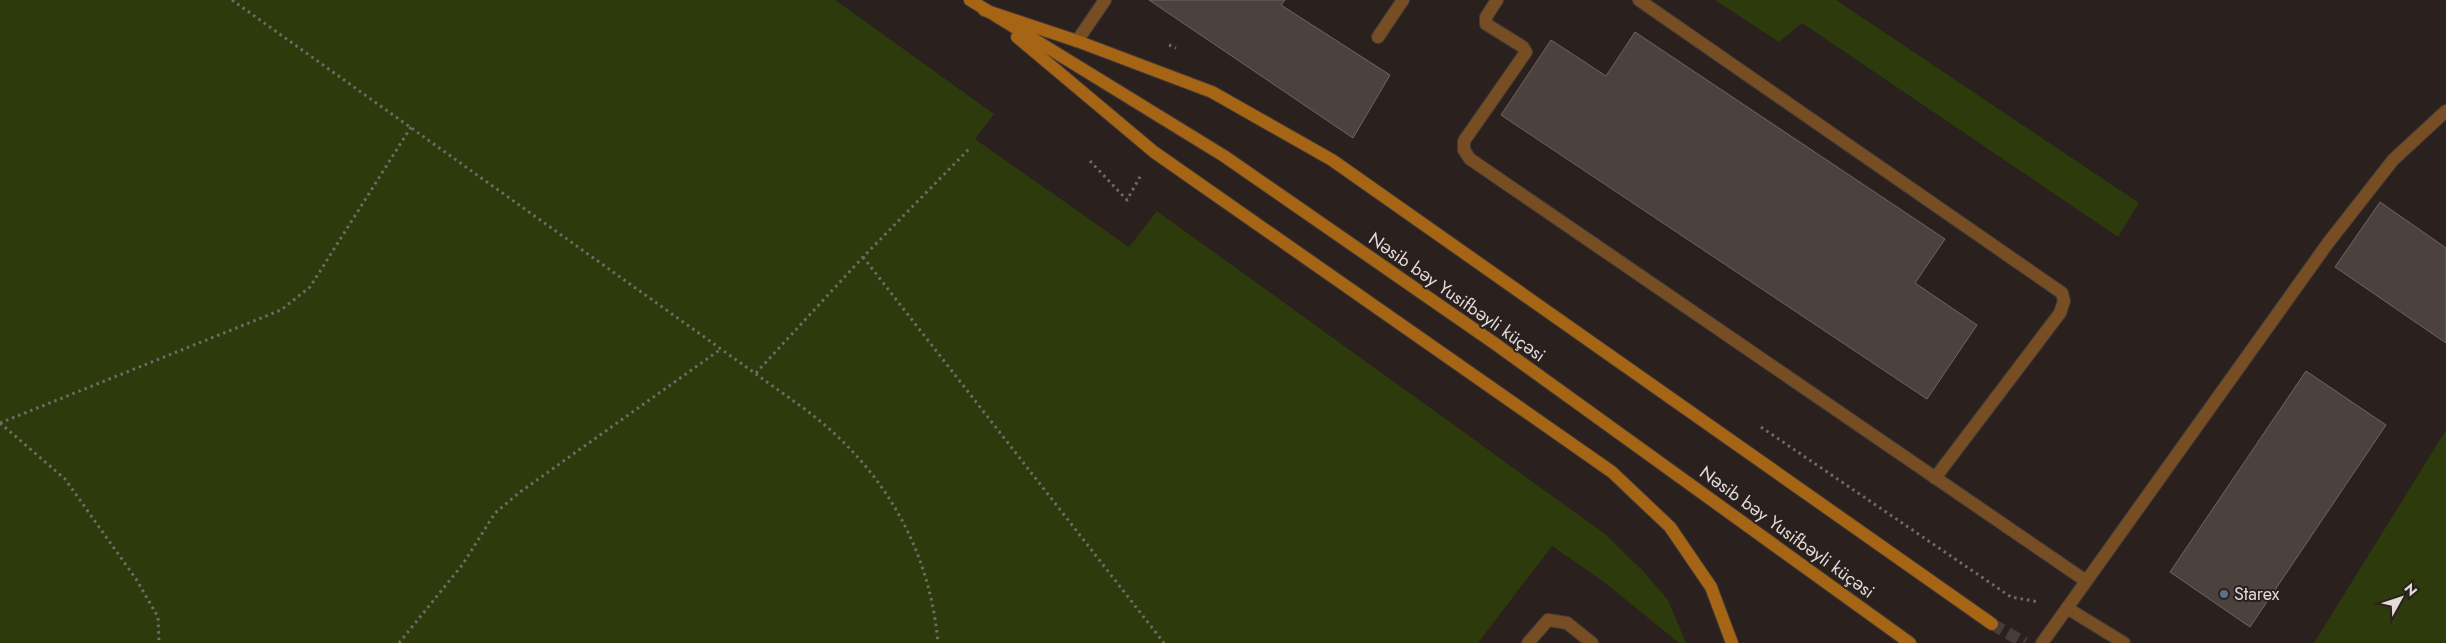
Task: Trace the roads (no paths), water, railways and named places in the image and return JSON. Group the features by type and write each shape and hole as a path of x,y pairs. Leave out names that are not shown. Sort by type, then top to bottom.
{"main road":[{"name":"Nəsib bəy Yusifbəyli küçəsi","path":"970,0 1224,156 1494,343 1910,643"},
{"path":"984,10 1076,41 1212,92 1332,160 1992,624"},
{"path":"984,10 1154,152 1612,472 1670,527 1710,587 1732,643"}],"lane":[{"path":"1076,41 1106,0"},
{"path":"1378,37 1403,0"},
{"path":"1498,0 1486,17 1486,24 1523,46 1526,52 1464,141 1464,150 1470,159 2086,581"},
{"path":"1639,0 2062,293 2064,301 2060,312 1935,478"},
{"path":"2042,643 2328,243 2393,160 2446,111"},
{"path":"2067,608 2124,643"},
{"path":"1528,643 1548,620 1567,623 1592,643"}],"tunnel":[{"path":"1992,624 2025,643"}],"place":[{"name":"Starex","path":"2224,594"}]}
